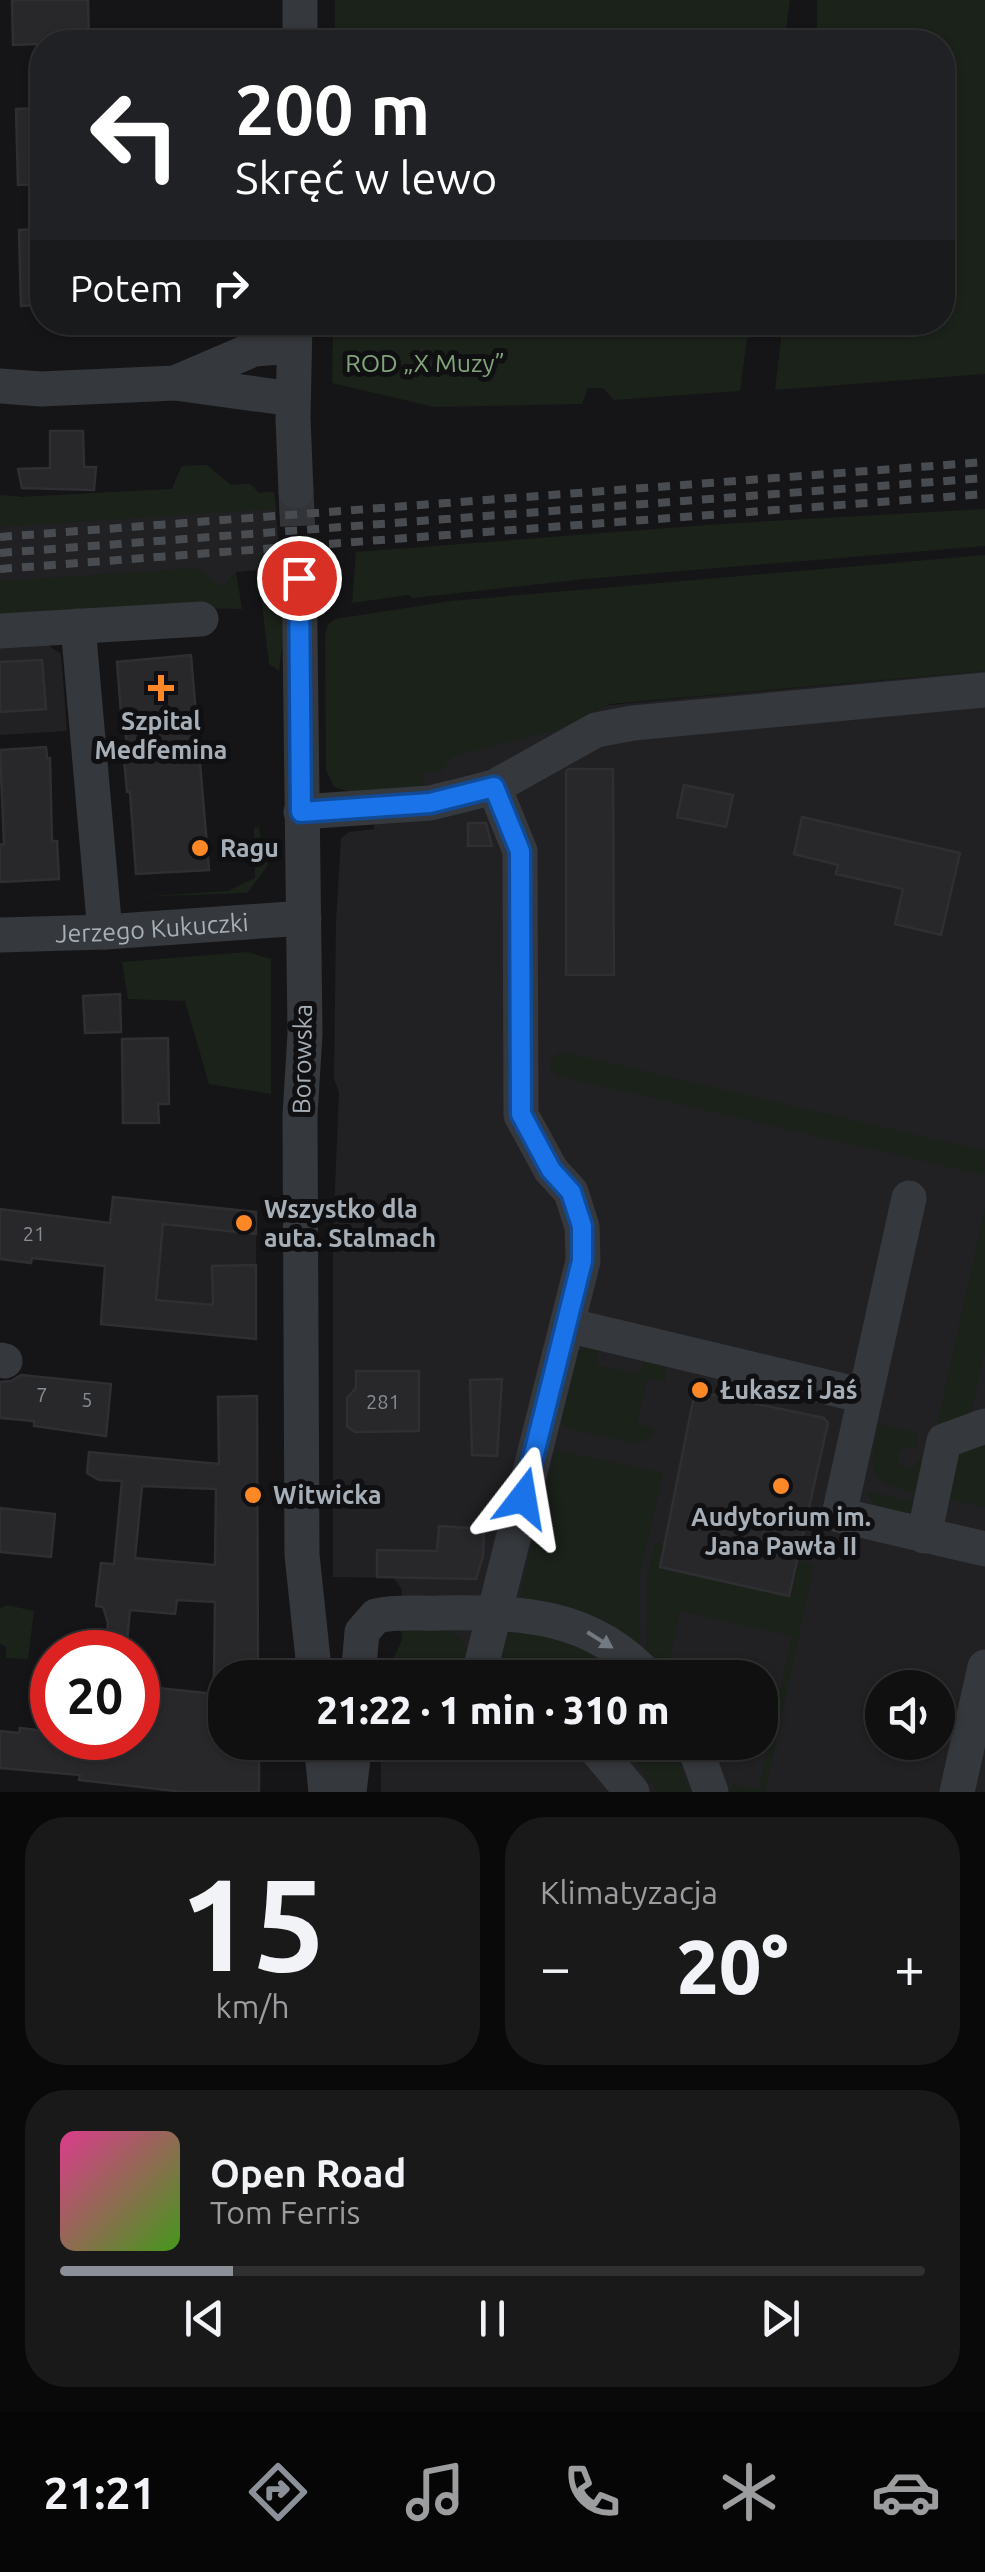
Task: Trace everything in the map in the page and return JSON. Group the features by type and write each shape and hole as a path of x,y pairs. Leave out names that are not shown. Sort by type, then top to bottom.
{"street":[{"path":"300,0 300,30"},
{"path":"175,382 292,335"},
{"path":"295,335 296,490"},
{"path":"0,386 41,389 175,382 293,409"},
{"name":"Borowska","path":"299,556 304,918 300,1115 302,1562 314,1660"},
{"path":"0,631 201,619"},
{"path":"78,626 105,932"},
{"path":"301,812 430,803 494,787 596,730 779,708 985,690"},
{"path":"482,1660 582,1261 582,1226 571,1192 551,1170 521,1114 520,851 494,787"},
{"name":"Jerzego Kukuczki","path":"0,935 304,918"},
{"path":"909,1198 840,1514 985,1550"},
{"path":"567,1326 864,1396"},
{"path":"924,1536 944,1441 985,1426"},
{"name":"Borowska","path":"296,1660 298,1576 302,1562"},
{"path":"360,1660 362,1632 376,1616 494,1612 544,1616 585,1630 629,1660"},
{"path":"958,1792 985,1667"},
{"path":"300,1760 302,1792"},
{"path":"323,1760 326,1792"},
{"path":"348,1792 352,1760"},
{"path":"605,1760 632,1792"},
{"path":"700,1760 711,1792"}],"shaded area":[{"path":"207,465 231,485 250,484 259,493 274,492 280,557 264,559 258,570 236,572 222,588 0,621 0,495 172,489 182,466"},
{"path":"37,637 61,654 67,731 0,735 0,640"},
{"path":"985,671 985,1792 381,1792 381,1760 778,1760 778,1660 393,1660 402,1640 402,1590 394,1578 333,1577 333,1238 339,1092 334,1079 341,838 349,832 374,829 371,788 451,715 611,705"},
{"path":"113,1197 256,1211 256,1340 101,1323"}],"green space":[{"path":"335,0 790,0 786,30 335,30"},
{"path":"817,0 985,0 985,374 775,390 782,335 955,335 955,30 817,30"},
{"name":"ROD „X Muzy”","path":"333,335 747,335 740,391 614,400 603,388 588,388 582,404 434,407 332,383"},
{"path":"207,465 231,485 250,484 259,493 274,492 276,509 0,527 0,495 172,489 182,466"},
{"path":"985,509 985,546 585,579 352,603 356,552 720,524"},
{"path":"985,555 985,671 610,704 556,730 453,756 440,772 422,773 424,790 363,796 334,787 326,770 325,636 328,624 335,619 451,601"},
{"path":"280,557 287,607 279,671 269,664 258,570 264,559"},
{"path":"198,568 222,588 236,572 242,609 199,608 0,621 0,581"},
{"path":"259,827 262,854 268,865 247,893 136,897 228,891 255,878 254,828"},
{"path":"248,952 271,959 271,1094 209,1084 185,1001 128,999 122,962"},
{"path":"563,1052 985,1151 984,1175 558,1076 550,1064 554,1056"},
{"path":"985,1208 985,1352 968,1425 936,1430"},
{"path":"591,1345 599,1346 596,1365 640,1374 645,1358 659,1359 665,1368 666,1382 647,1378 637,1423 655,1429 651,1438 638,1444 567,1428 558,1419 576,1353"},
{"path":"879,1424 918,1433 916,1448 904,1446 897,1455 900,1466 912,1468 919,1460 930,1464 925,1495 893,1486 877,1476 873,1457"},
{"path":"985,1434 985,1507 939,1497 951,1443"},
{"path":"555,1450 663,1473 640,1575 640,1655 520,1596"},
{"path":"865,1491 923,1504 920,1522 880,1511"},
{"path":"655,1542 665,1544 660,1567 789,1596 798,1561 814,1565 778,1732 778,1701 792,1636 680,1611 670,1660 646,1660 647,1577"},
{"path":"7,1605 34,1611 28,1659 6,1658 6,1647 0,1644 0,1608"},
{"path":"401,1627 443,1628 458,1637 468,1660 393,1660 402,1640"},
{"path":"516,1628 581,1648 599,1660 499,1660 506,1632"},
{"path":"634,1760 679,1760 689,1792 658,1792"},
{"path":"765,1760 772,1760 765,1792 726,1792 733,1785 759,1789"}],"building":[{"path":"12,0 88,0 89,30 30,30 30,44 13,45"},
{"path":"30,108 30,184 18,185 16,109"},
{"path":"19,230 30,230 30,306 21,306"},
{"path":"50,431 83,431 84,467 96,467 94,490 22,488 18,469 50,468"},
{"path":"191,655 209,870 136,874 124,758 125,712 121,713 117,662"},
{"path":"42,660 46,709 0,712 0,662"},
{"path":"46,747 50,758 52,841 57,841 59,879 0,882 0,845 4,844 0,750"},
{"path":"569,769 613,769 614,975 566,975"},
{"path":"684,785 733,795 726,827 677,817"},
{"path":"802,817 960,853 941,935 895,924 903,889 836,874 838,865 794,854"},
{"path":"468,823 486,823 492,846 468,846"},
{"path":"120,994 121,1032 85,1033 83,996"},
{"path":"168,1038 169,1104 158,1104 159,1123 123,1123 122,1039"},
{"path":"113,1197 256,1212 256,1234 163,1224 156,1300 213,1305 212,1266 256,1265 256,1339 101,1324 105,1266 32,1258 31,1263 0,1259 0,1209 110,1223"},
{"path":"356,1371 419,1371 419,1431 355,1432 347,1426 347,1398 356,1388"},
{"path":"21,1375 111,1384 106,1436 0,1418 0,1382"},
{"path":"502,1379 497,1456 472,1455 470,1380"},
{"name":"Audytorium im. Jana Pawła II","path":"710,1394 824,1418 828,1423 789,1596 660,1567 694,1396 704,1398"},
{"path":"257,1396 258,1660 214,1660 215,1602 177,1600 175,1614 130,1610 128,1630 107,1630 103,1607 96,1606 101,1563 114,1564 122,1481 99,1480 87,1473 89,1452 219,1464 218,1397","holes":["142,1486 216,1489 215,1565 135,1558"]},
{"path":"0,1508 55,1514 51,1557 0,1552"},
{"path":"439,1526 484,1529 483,1556 476,1579 377,1577 377,1550 437,1551"},
{"path":"160,1688 208,1693 208,1760 259,1760 259,1792 184,1792 79,1780 80,1775 0,1768 0,1731 19,1733 20,1728 30,1729 30,1760 160,1760"}],"tunnel":[{"path":"296,491 299,556"}],"railway":[{"path":"0,537 985,462"},
{"path":"0,553 985,478"},
{"path":"0,569 985,494"}],"place":[{"name":"Szpital Medfemina","path":"161,688"},
{"name":"Ragu","path":"200,848"},
{"name":"Wszystko dla auta. Stalmach","path":"244,1223"},
{"name":"Łukasz i Jaś","path":"700,1390"},
{"name":"Audytorium im. Jana Pawła II","path":"781,1486"},
{"name":"Witwicka","path":"253,1495"}],"route":[{"path":"299,578 301,812 430,803 494,787 520,851 521,1114 551,1170 571,1192 582,1226 582,1261 523,1498"}]}
